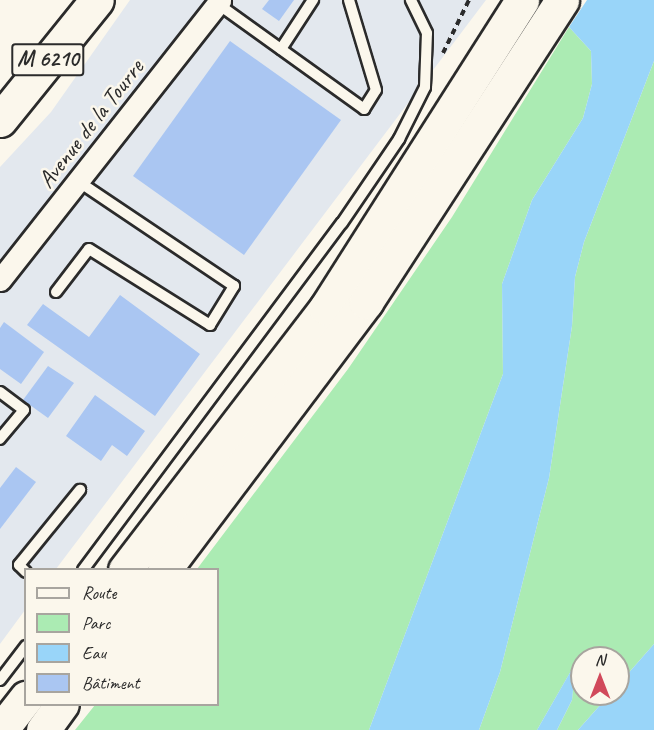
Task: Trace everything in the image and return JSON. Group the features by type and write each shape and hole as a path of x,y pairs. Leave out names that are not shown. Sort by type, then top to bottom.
{"highway":[{"name":"M 6210","path":"0,92 73,0"},
{"name":"M 6210","path":"0,120 97,0"},
{"path":"127,568 326,308 522,0"},
{"path":"166,568 366,302 562,0"},
{"path":"1,730 24,701"},
{"path":"43,730 61,706"}],"street":[{"name":"Avenue de la Tourre","path":"0,280 219,2"}],"lane":[{"path":"281,49 313,0"},
{"path":"219,2 364,109 376,90 349,0"},
{"path":"84,568 342,223 399,139 424,87 427,33 411,0"},
{"path":"56,292 89,249 210,325 234,286 78,181"},
{"path":"0,392 24,410 0,439"},
{"path":"24,570 19,565 80,489"},
{"path":"0,680 24,649"}],"path":[{"path":"424,87 469,0"}],"shaded area":[{"path":"130,0 486,0 57,568 24,568 24,611 0,644 0,167 51,112"}],"green space":[{"path":"569,27 591,51 592,84 583,118 532,200 502,284 503,374 369,730 75,730 94,706 219,706 219,568 198,568 348,369 452,217"},
{"path":"654,61 654,644 630,671 630,646 570,646 570,673 537,730 479,730 500,672 549,478 572,326 575,277 584,242"},
{"path":"570,704 570,706 599,706 578,730 557,730"}],"water":[{"path":"587,0 654,0 654,61 584,242 575,277 572,326 549,478 500,672 479,730 369,730 503,374 502,284 532,200 583,118 592,84 591,51 569,27"},
{"path":"654,644 654,730 578,730 599,706 630,706 630,671"},
{"path":"570,672 570,704 557,730 537,730"}],"building":[{"path":"269,0 294,0 279,21 262,9"},
{"path":"230,41 341,120 244,255 133,176"},
{"path":"120,295 200,354 155,416 27,325 43,304 89,337"},
{"path":"4,322 44,352 21,384 0,369 0,328"},
{"path":"48,366 74,383 48,418 23,400"},
{"path":"95,395 145,431 127,456 112,445 101,461 66,436"},
{"path":"16,467 36,482 0,529 0,488"}]}
